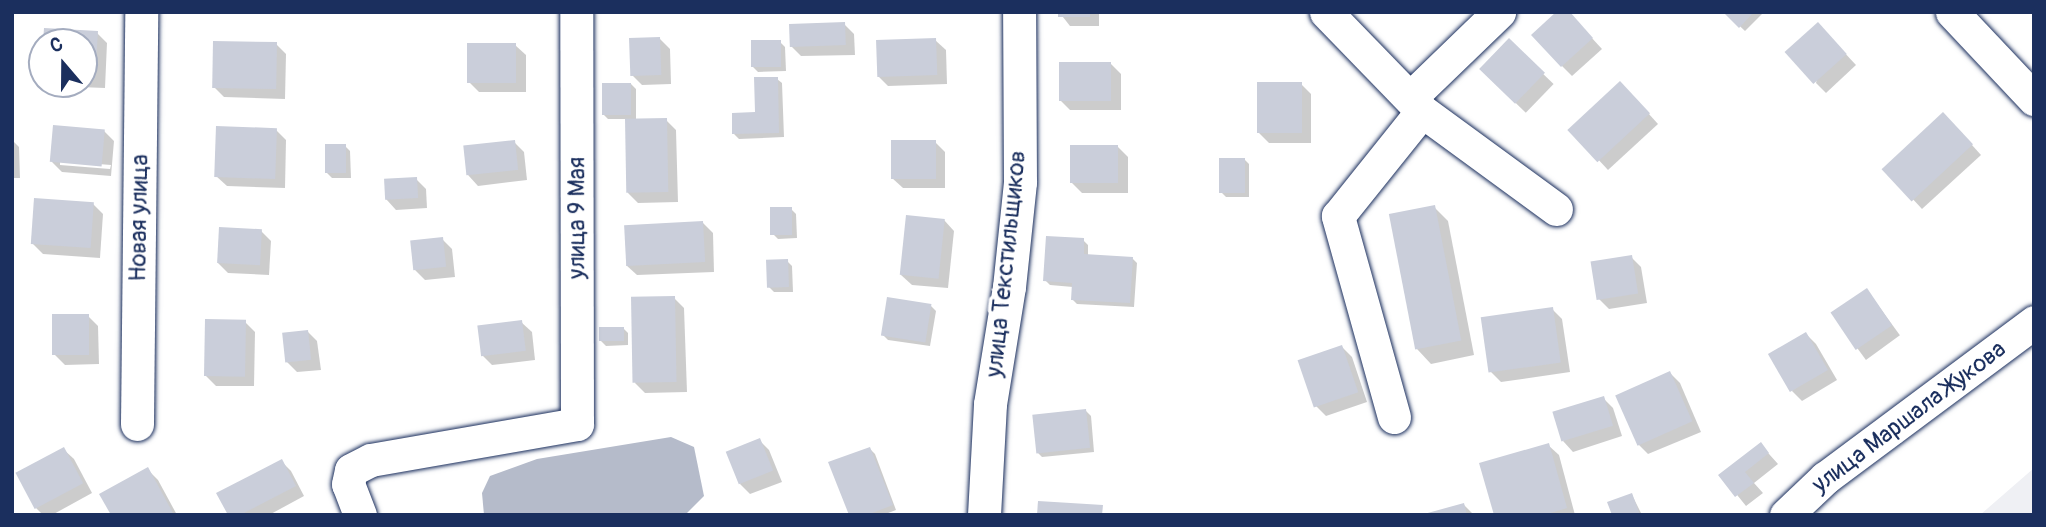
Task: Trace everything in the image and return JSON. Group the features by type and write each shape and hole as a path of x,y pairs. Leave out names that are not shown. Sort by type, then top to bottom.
{"street":[{"name":"Новая улица","path":"137,424 141,12"},
{"name":"улица 9 Мая","path":"360,515 348,484 351,470 371,460 578,424 576,12"},
{"name":"улица Текстильщиков","path":"984,515 990,404 1009,287 1020,182 1019,12"},
{"path":"1326,12 1416,104 1556,209"},
{"path":"1394,417 1338,216 1416,104 1499,12"},
{"path":"1952,12 2034,99"},
{"name":"улица Маршала Жукова","path":"1786,515 1825,478 2034,322"}],"shaded area":[{"path":"2034,468 2034,515 1980,515"}],"water":[{"path":"671,437 694,447 704,496 685,515 484,515 482,493 490,476 537,459"}],"building":[{"path":"1058,12 1090,12 1090,17 1058,17"},
{"path":"1556,12 1570,12 1593,38 1561,67 1531,35"},
{"path":"1723,12 1754,12 1739,28"},
{"path":"845,22 846,45 790,47 789,24"},
{"path":"1818,22 1847,54 1813,84 1785,52"},
{"path":"660,37 661,75 630,76 629,38"},
{"path":"936,38 937,75 877,77 876,40"},
{"path":"1509,38 1545,73 1515,104 1479,69"},
{"path":"751,40 781,40 781,67 751,67"},
{"path":"213,41 277,42 276,89 212,88"},
{"path":"467,43 516,43 516,83 467,83"},
{"path":"1059,62 1111,62 1111,101 1059,101"},
{"path":"754,77 778,77 779,133 732,134 732,113 755,112"},
{"path":"1620,81 1650,113 1597,162 1567,130"},
{"path":"1257,82 1302,82 1302,133 1257,133"},
{"path":"602,83 631,83 631,115 602,115"},
{"path":"1943,112 1973,144 1912,201 1882,169"},
{"path":"667,118 668,192 626,193 625,119"},
{"path":"53,125 105,130 102,166 50,162"},
{"path":"216,126 277,128 275,179 214,177"},
{"path":"515,140 518,170 466,175 463,145"},
{"path":"891,140 936,140 936,179 891,179"},
{"path":"325,144 346,144 346,173 325,173"},
{"path":"1070,145 1118,145 1118,183 1070,183"},
{"path":"1219,158 1245,158 1245,193 1219,193"},
{"path":"417,177 418,198 385,200 384,179"},
{"path":"34,198 94,202 91,248 31,244"},
{"path":"1435,205 1461,340 1415,349 1389,214"},
{"path":"770,207 792,207 792,235 770,235"},
{"path":"906,215 945,219 939,279 900,275"},
{"path":"703,221 705,262 626,266 624,225"},
{"path":"219,227 262,229 260,265 217,263"},
{"path":"1046,236 1084,238 1084,254 1133,257 1130,303 1071,300 1072,283 1043,281"},
{"path":"443,237 446,267 413,270 410,240"},
{"path":"1632,255 1638,294 1597,300 1591,262"},
{"path":"788,259 789,287 767,288 766,260"},
{"path":"1867,288 1892,325 1856,350 1831,313"},
{"path":"675,296 677,382 633,383 631,297"},
{"path":"887,297 931,304 925,343 881,336"},
{"path":"1553,307 1561,362 1489,373 1481,317"},
{"path":"52,314 89,314 89,355 52,355"},
{"path":"205,319 246,320 245,377 204,376"},
{"path":"522,320 526,351 481,356 477,325"},
{"path":"599,327 624,327 624,341 599,341"},
{"path":"308,330 311,360 285,363 282,333"},
{"path":"1806,332 1828,370 1790,392 1768,354"},
{"path":"1342,345 1358,392 1314,408 1298,360"},
{"path":"1670,371 1692,421 1638,446 1615,395"},
{"path":"1604,396 1613,426 1561,441 1552,412"},
{"path":"1086,409 1090,448 1036,453 1032,415"},
{"path":"760,438 773,470 739,484 726,452"},
{"path":"1761,442 1769,453 1745,472 1754,483 1735,497 1718,475"},
{"path":"1549,443 1567,508 1544,515 1494,515 1479,463"},
{"path":"64,447 83,483 35,509 15,473"},
{"path":"870,447 893,505 867,515 849,515 828,462"},
{"path":"282,459 296,486 240,515 228,515 216,493"},
{"path":"148,467 174,515 111,515 99,494"},
{"path":"1632,493 1640,515 1612,515 1607,502"},
{"path":"1038,501 1103,505 1102,515 1037,515"},
{"path":"1464,503 1467,515 1424,515 1424,514"}]}
